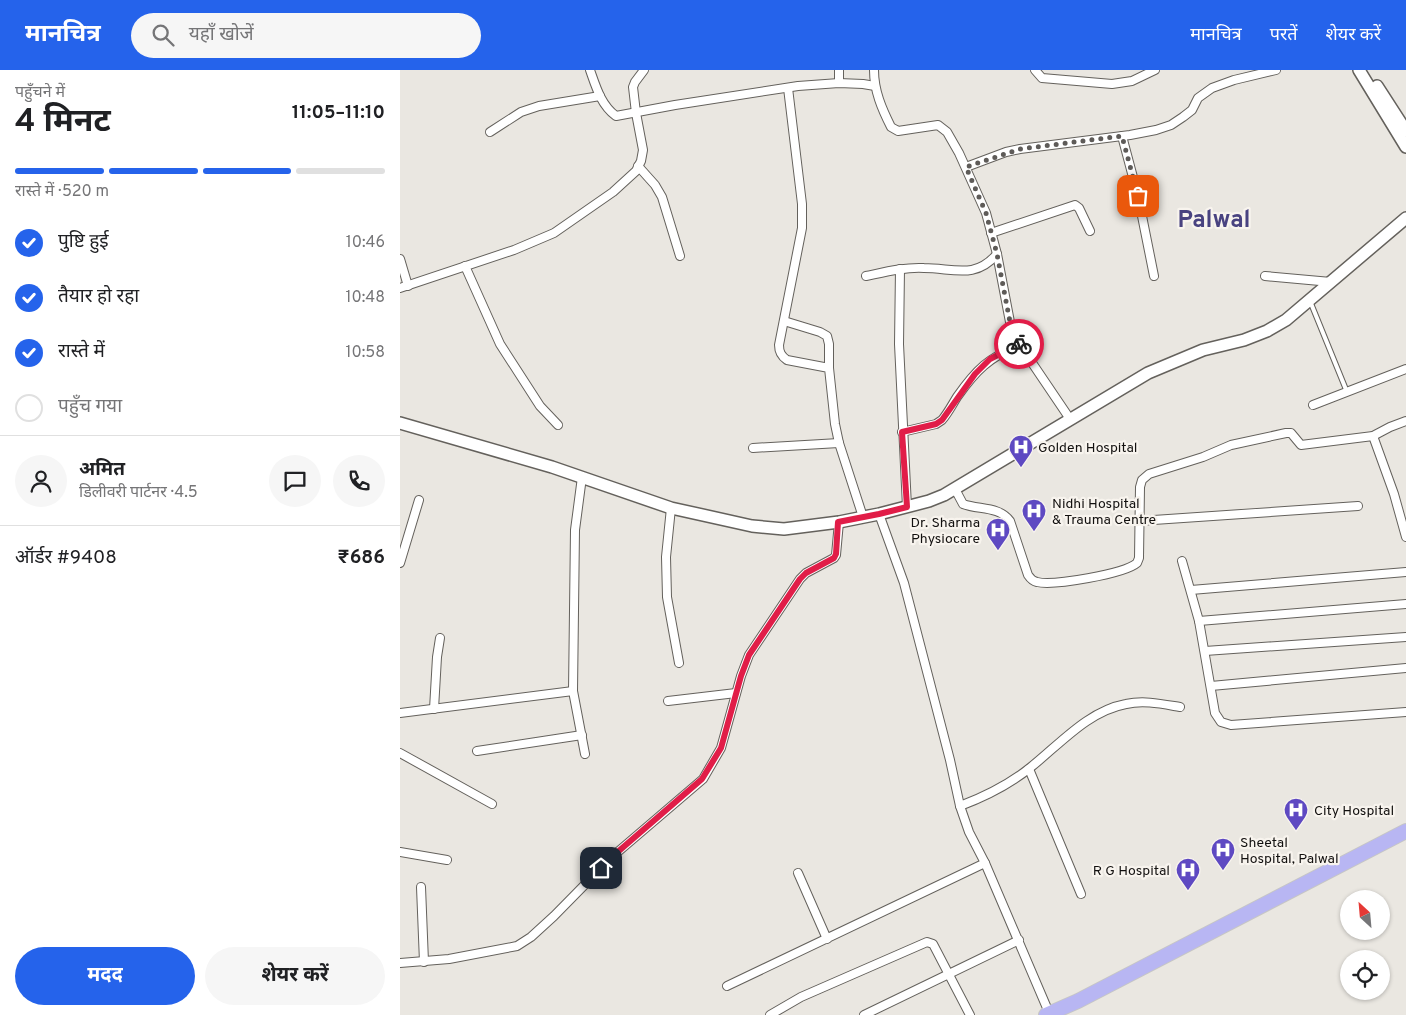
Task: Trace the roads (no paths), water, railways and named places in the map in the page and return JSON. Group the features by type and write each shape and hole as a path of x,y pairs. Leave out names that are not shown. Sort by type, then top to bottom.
{"highway":[{"path":"1048,1015 1406,831"}],"main road":[{"path":"1359,70 1406,147"},
{"path":"1367,70 1406,131"},
{"path":"400,423 552,467 671,508 752,526 784,529 838,522 879,514 929,501 955,489 1070,418 1148,373 1203,350 1244,340 1267,331 1286,320 1406,218"}],"street":[{"path":"590,70 606,107 616,116 734,95 798,86 839,83 875,86"},
{"path":"400,259 404,287 514,250 554,233 613,192 636,171 643,150 633,87 634,82 644,70"},
{"path":"839,70 839,83"},
{"path":"874,70 875,86 882,110 891,127 898,130 938,126 947,132 966,167 986,213 997,254 1010,322 1020,345 1070,418"},
{"path":"1035,70 1042,78 1112,84 1132,81 1155,70"},
{"path":"966,167 1020,149 1142,134 1171,125 1192,110 1198,98 1212,88 1234,80 1276,70"},
{"path":"788,88 802,204 802,228 779,351 787,360 830,368"},
{"path":"490,132 521,112 539,106 600,96"},
{"path":"1122,136 1138,196 1154,276"},
{"path":"638,166 656,185 662,197 680,256"},
{"path":"991,233 1075,205 1079,208 1090,231"},
{"path":"866,276 900,269 925,268 969,271 989,264 997,254"},
{"path":"465,266 500,344 540,406 558,425"},
{"path":"900,269 899,344 907,507"},
{"path":"1265,276 1331,282"},
{"path":"784,321 827,336 838,443 862,516"},
{"path":"902,432 936,424 942,420 975,374 990,359 1001,352 1020,345"},
{"path":"1313,405 1406,369"},
{"path":"955,489 963,504 999,512 1007,517 1028,575 1035,582 1068,582 1134,566 1137,563 1139,558 1140,487 1142,480 1149,474 1232,445 1286,433 1291,433 1301,445 1374,436 1406,421"},
{"path":"1374,436 1394,494 1406,537"},
{"path":"754,448 838,443"},
{"path":"582,477 575,530 573,691 586,754"},
{"path":"400,563 419,500"},
{"path":"1139,520 1358,506"},
{"path":"671,508 666,557 667,597 679,663"},
{"path":"879,514 906,592 950,760 960,806 969,832 1019,940 1048,1015"},
{"path":"400,963 424,962 518,946 554,916 613,856 702,779 721,748 749,655 800,579 806,573 832,560 836,554 838,522"},
{"path":"1182,561 1191,590 1205,651 1215,712 1221,722 1225,724 1406,712"},
{"path":"1191,590 1406,572"},
{"path":"1198,621 1406,604"},
{"path":"1205,651 1406,637"},
{"path":"434,709 440,638"},
{"path":"1211,686 1406,668"},
{"path":"400,713 573,691"},
{"path":"668,702 736,693"},
{"path":"960,806 981,798 1029,769 1081,725 1105,710 1133,702 1180,707"},
{"path":"477,750 582,735"},
{"path":"400,753 492,804"},
{"path":"1029,769 1081,894"},
{"path":"400,852 447,860"},
{"path":"727,986 985,863"},
{"path":"798,872 826,939"},
{"path":"421,886 424,962"},
{"path":"864,1015 1019,940"},
{"path":"770,1015 801,997 927,942 933,944 970,1015"}],"lane":[{"path":"1309,300 1347,392"}],"place":[{"name":"Golden Hospital","path":"1021,468"},
{"name":"Nidhi Hospital & Trauma Centre","path":"1034,532"},
{"name":"Dr. Sharma Physiocare","path":"998,551"},
{"name":"City Hospital","path":"1296,831"},
{"name":"Sheetal Hospital, Palwal","path":"1223,871"},
{"name":"R G Hospital","path":"1188,891"}],"district":[{"name":"Palwal","path":"1214,219"}]}
